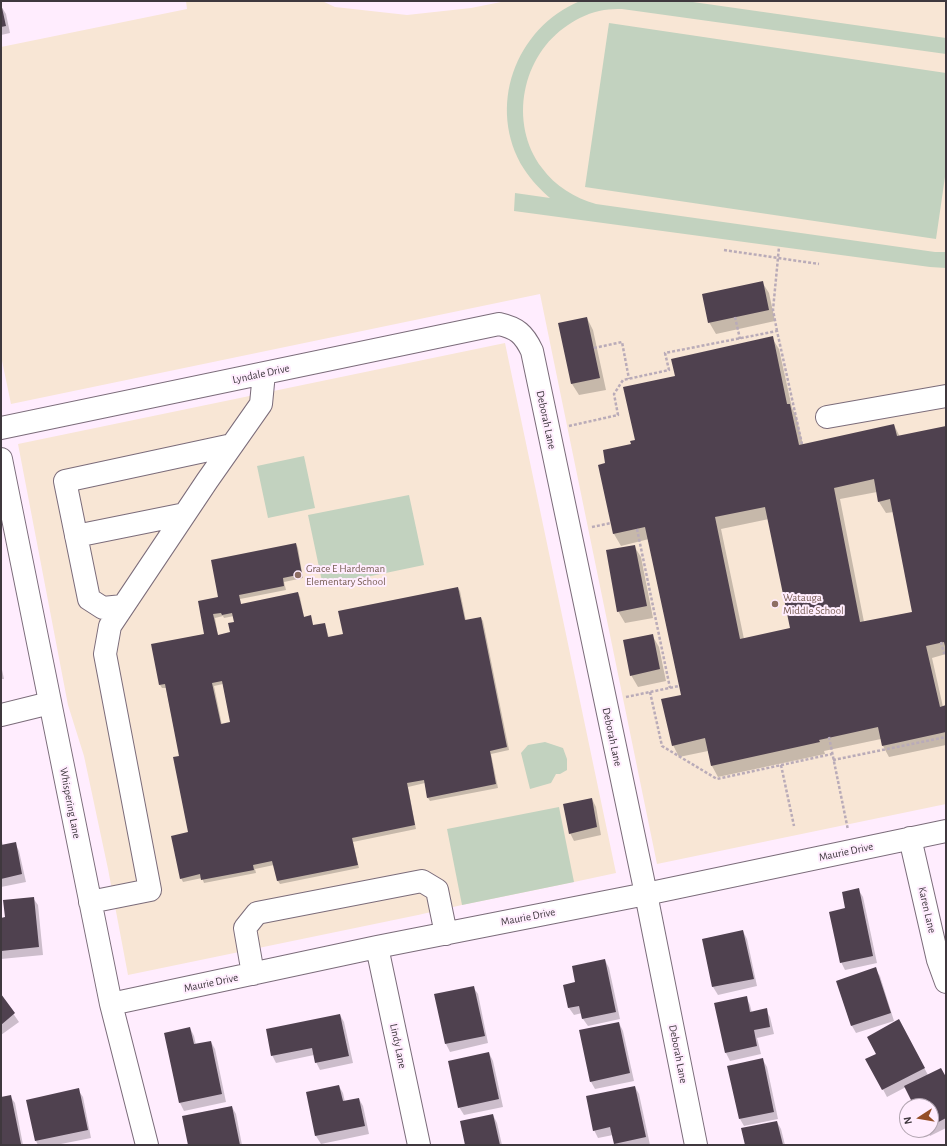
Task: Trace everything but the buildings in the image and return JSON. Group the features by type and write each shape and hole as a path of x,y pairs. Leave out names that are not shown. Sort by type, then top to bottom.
{"street":[{"name":"Lyndale Drive","path":"1,428 498,324 510,327 519,332"},
{"name":"Deborah Lane","path":"519,332 527,340 532,351 646,894 696,1145"},
{"path":"90,902 150,890 105,654 110,626 260,404 264,373"},
{"path":"827,417 946,396"},
{"path":"123,606 103,608 89,599 65,481 232,445"},
{"name":"Whispering Lane","path":"1,459 111,1004 146,1145"},
{"path":"76,536 185,514"},
{"path":"1,715 50,703"},
{"name":"Maurie Drive","path":"111,1004 378,947 646,894 946,831"},
{"name":"Karen Lane","path":"910,838 938,960 946,982"},
{"path":"253,974 245,928 258,914 422,881 436,890 446,934"},
{"name":"Lindy Lane","path":"378,947 419,1145"}],"path":[{"path":"779,247 773,310 802,444"},
{"path":"724,250 819,264"},
{"path":"735,317 740,338"},
{"path":"564,426 618,415 614,394 623,380 669,370 665,353 777,331"},
{"path":"594,348 622,342 630,379"},
{"path":"585,529 611,523"},
{"path":"637,529 670,688"},
{"path":"942,642 944,653 946,653"},
{"path":"656,648 662,647"},
{"path":"620,698 679,686"},
{"path":"650,692 662,746 717,779 832,754"},
{"path":"829,737 852,850"},
{"path":"833,760 946,737"},
{"path":"781,765 794,826"}],"shaded area":[{"name":"Watauga Middle School","path":"186,1 322,1 335,7 407,15 471,8 506,1 946,1 946,804 657,864 540,294 11,404 1,356 1,47 187,9"},
{"name":"Grace E Hardeman Elementary School","path":"505,343 616,873 128,975 108,869 84,756 68,705 18,444"}],"green space":[{"path":"580,1 686,1 946,38 946,54 622,9 604,10 576,20 552,38 540,54 531,72 525,91 523,111 525,131 531,150 542,168 559,186 573,195 596,204 935,252 946,252 946,268 514,211 515,193 550,198 536,185 524,169 513,145 508,121 508,96 513,72 524,50 538,30 557,13"},
{"path":"609,23 946,73 946,170 936,239 585,187"},
{"path":"304,456 315,508 268,518 257,466"},
{"path":"409,495 424,565 323,586 308,515"},
{"path":"545,742 563,748 567,759 567,770 560,774 556,774 551,783 530,789 521,753 528,745"},
{"path":"559,807 574,882 462,905 447,829"}],"place":[{"name":"Grace E Hardeman Elementary School","path":"298,575"},
{"name":"Watauga Middle School","path":"775,604"}]}
